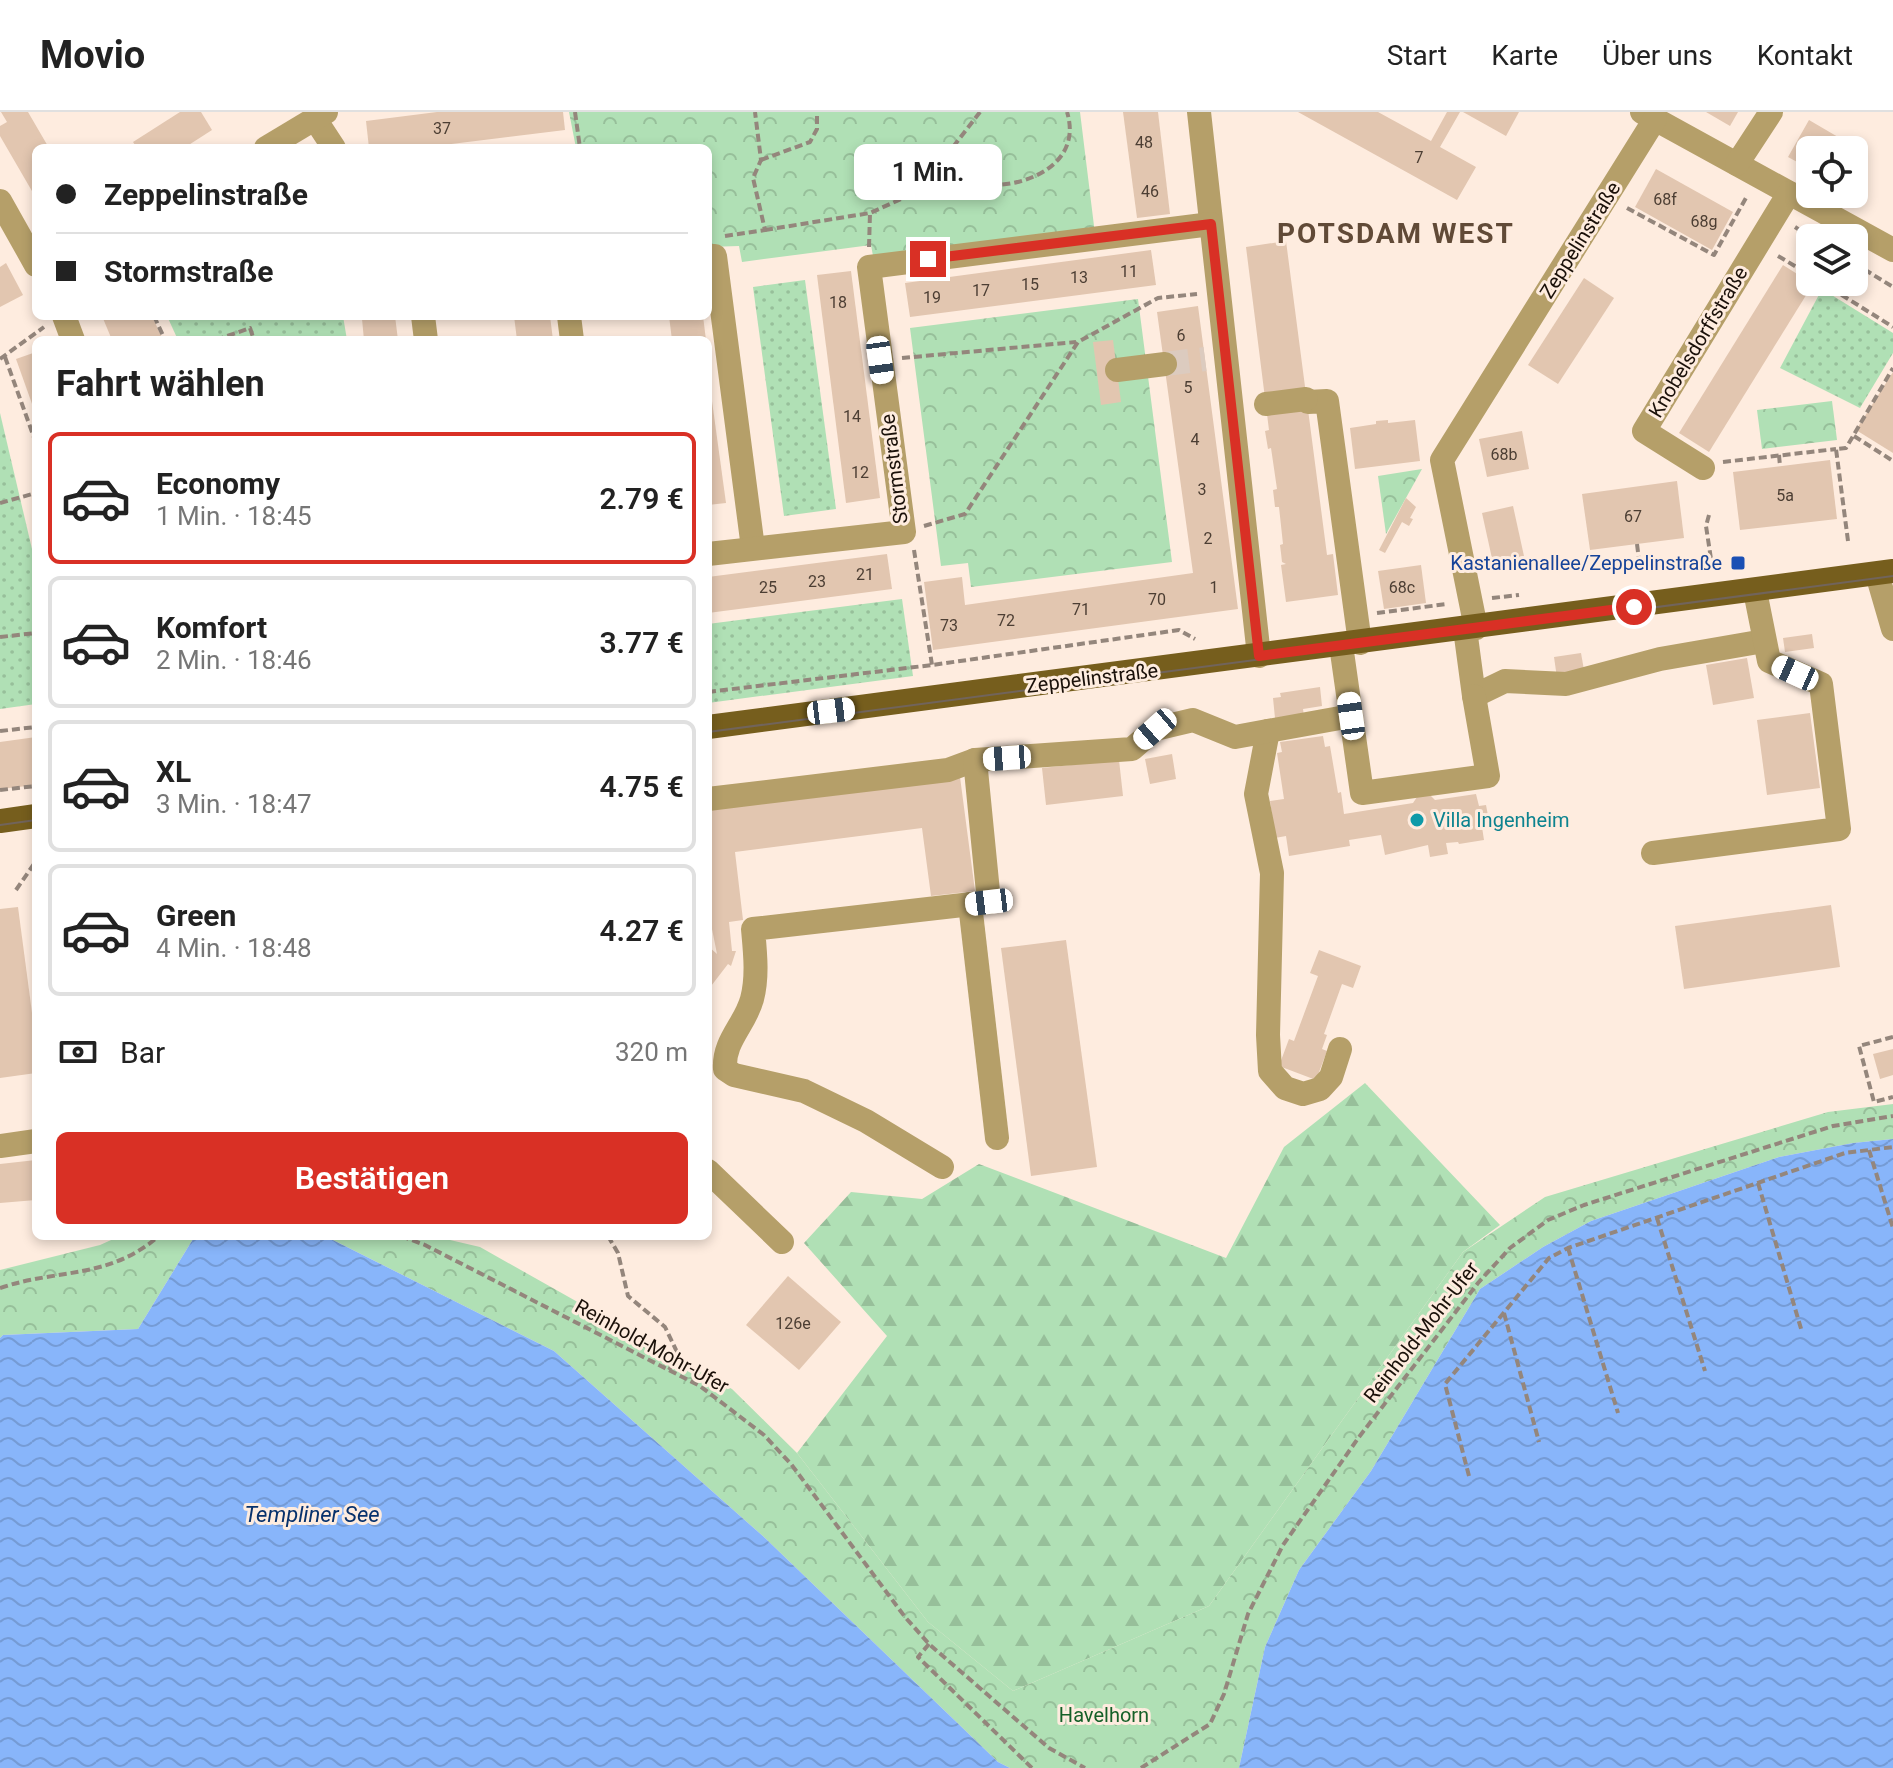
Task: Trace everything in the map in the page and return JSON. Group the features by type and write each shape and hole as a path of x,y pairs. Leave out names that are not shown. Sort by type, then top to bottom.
{"main road":[{"name":"Zeppelinstraße","path":"712,726 1888,573"},
{"path":"0,821 32,817"}],"street":[{"path":"1199,112 1219,292 1215,357 1233,411 1259,656"},
{"path":"1747,170 1771,112"},
{"path":"273,144 320,115 332,144"},
{"path":"1648,116 1893,250"},
{"name":"Zeppelinstraße","path":"1470,628 1471,601 1442,460 1607,197 1648,116"},
{"name":"Knobelsdorffstraße","path":"1711,465 1644,431 1789,193"},
{"path":"3,216 32,259"},
{"path":"869,267 1211,224"},
{"path":"712,263 753,548"},
{"name":"Stormstraße","path":"712,553 904,532 869,267"},
{"path":"56,320 70,336"},
{"path":"1117,370 1165,364"},
{"path":"1233,411 1307,400 1327,401 1355,616 1350,644 1351,716 1362,793 1488,776 1474,696 1470,628"},
{"path":"1888,573 1893,629"},
{"path":"1653,853 1839,829 1821,684 1769,661 1755,591"},
{"path":"1474,696 1505,681 1566,684 1660,659 1764,641"},
{"path":"712,799 948,770 975,760 1132,749 1155,729 1193,720 1235,737 1351,716"},
{"path":"1268,731 1256,794 1272,873 1270,1071 1285,1088 1303,1094 1320,1089 1331,1077 1340,1049"},
{"path":"942,1167 866,1121 804,1091 734,1075 725,1069 724,1056 753,997 756,961 753,929 989,902 975,760"},
{"path":"970,904 997,1138"},
{"path":"0,1146 32,1142"},
{"path":"712,1175 782,1242"}],"path":[{"path":"575,112 579,144"},
{"path":"755,112 761,160 753,178 765,230"},
{"path":"761,160 810,142 817,129 817,112"},
{"path":"919,191 980,112"},
{"path":"712,238 870,213 953,178 975,184 1006,185 1040,173 1057,163 1068,148 1067,112"},
{"path":"1607,197 1714,255 1747,170"},
{"path":"869,267 870,213"},
{"path":"1774,254 1796,267"},
{"path":"1868,272 1893,287"},
{"path":"880,360 1078,342 1158,298 1219,292"},
{"path":"1843,296 1893,327"},
{"path":"34,336 56,320"},
{"path":"227,336 250,328 253,336"},
{"path":"32,337 3,358 32,433"},
{"path":"932,665 913,545 904,532 965,514 1078,342"},
{"path":"1711,465 1846,448 1893,368"},
{"path":"1853,436 1893,461"},
{"path":"1836,449 1848,541"},
{"path":"1779,455 1780,466"},
{"path":"0,503 32,494"},
{"path":"1709,515 1706,526 1711,559"},
{"path":"1637,544 1640,568"},
{"path":"1355,616 1516,595"},
{"path":"712,692 932,665 1179,630"},
{"path":"0,637 32,633"},
{"path":"0,731 32,727"},
{"path":"0,790 32,786"},
{"path":"16,890 32,867"},
{"path":"1893,1037 1859,1046 1874,1102 1893,1097"},
{"name":"Reinhold-Mohr-Ufer","path":"1141,1768 1210,1724 1224,1694 1248,1614 1283,1545 1359,1437 1478,1283 1510,1248 1548,1220 1584,1205 1833,1126 1893,1116"},
{"path":"1469,1476 1445,1384 1549,1258 1568,1248 1845,1153 1893,1147"},
{"path":"1868,1149 1893,1228"},
{"path":"1758,1183 1802,1332"},
{"path":"1657,1218 1705,1371"},
{"path":"0,1288 119,1263 141,1252 154,1240"},
{"name":"Reinhold-Mohr-Ufer","path":"412,1240 669,1370 720,1399 764,1435 791,1464 905,1617 929,1644 1049,1748 1085,1768"},
{"path":"610,1240 618,1253 628,1296 665,1327 678,1354 669,1370"},
{"path":"1568,1248 1618,1413"},
{"path":"1504,1313 1539,1442"},
{"path":"929,1644 918,1657 1032,1768"}],"green space":[{"path":"569,112 1080,112 1095,234 873,256 871,245 742,262 739,246 712,247 712,144 575,144"},
{"path":"805,280 836,509 784,516 753,287"},
{"path":"1818,296 1833,296 1893,333 1893,353 1860,408 1780,368"},
{"path":"1138,299 1172,562 971,587 968,563 941,566 910,328"},
{"path":"169,320 344,320 346,336 176,336"},
{"path":"1832,401 1837,440 1762,449 1757,410"},
{"path":"0,413 32,549 32,705 0,709"},
{"path":"1422,469 1386,534 1378,476"},
{"path":"902,599 913,676 712,702 712,623"},
{"path":"1365,1083 1500,1225 1463,1252 1209,1606 1013,1691 928,1622 797,1453 887,1336 804,1243 851,1192 922,1199 979,1164 1226,1258 1284,1147"},
{"name":"Havelhorn","path":"1893,1104 1893,1139 1779,1157 1591,1221 1543,1247 1480,1289 1371,1471 1299,1570 1265,1647 1239,1768 1010,1768 998,1762 765,1538 554,1351 333,1240 450,1240 480,1247 732,1389 797,1453 928,1622 1013,1691 1209,1606 1463,1252 1545,1197 1828,1112"},
{"path":"111,1240 192,1240 138,1329 3,1335 0,1338 0,1270"}],"water":[{"path":"1893,1139 1893,1768 1239,1768 1265,1647 1299,1570 1371,1471 1480,1289 1543,1247 1591,1221 1779,1157"},
{"name":"Templiner See","path":"192,1240 333,1240 554,1351 765,1538 998,1762 1010,1768 0,1768 0,1338 3,1335 138,1329"}],"building":[{"path":"1,112 28,112 47,144 32,144 32,191 0,136 0,126 7,122"},
{"path":"180,112 201,112 212,130 190,144 133,142"},
{"path":"437,112 563,112 565,130 451,144 369,144 366,121"},
{"path":"1123,112 1158,112 1170,214 1137,218"},
{"path":"1298,112 1378,112 1431,141 1447,112 1460,112 1440,147 1476,167 1457,200"},
{"path":"1463,112 1519,112 1506,136"},
{"path":"1706,112 1738,112 1730,126"},
{"path":"1809,120 1836,136 1800,136"},
{"path":"1796,143 1796,161 1788,157"},
{"path":"1656,169 1733,212 1712,250 1635,207"},
{"path":"1286,241 1327,555 1333,554 1338,595 1286,602 1281,565 1286,564 1282,562 1279,507 1275,507 1273,490 1277,489 1271,448 1268,449 1265,431 1269,430 1246,247"},
{"path":"1151,250 1156,285 910,317 905,283"},
{"path":"6,263 23,295 0,307 0,267"},
{"path":"1783,265 1796,273 1796,296 1806,296 1709,452 1679,433"},
{"path":"851,271 880,498 846,503 817,275"},
{"path":"1584,278 1614,298 1558,384 1528,365"},
{"path":"1198,306 1238,609 933,650 924,582 962,577 965,605 1193,573 1157,312"},
{"path":"104,320 154,320 161,336 110,336"},
{"path":"362,320 396,320 398,336 364,336"},
{"path":"514,320 550,320 552,336 516,336"},
{"path":"670,320 704,320 706,336 672,336"},
{"path":"1113,340 1121,402 1101,405 1093,342"},
{"path":"32,353 32,404 16,359"},
{"path":"1893,372 1893,453 1856,430"},
{"path":"712,401 726,503 712,505"},
{"path":"1388,420 1388,423 1415,420 1420,461 1355,469 1350,428"},
{"path":"1522,431 1529,469 1487,477 1479,439"},
{"path":"1830,460 1837,519 1740,530 1733,472"},
{"path":"1677,481 1684,538 1590,550 1582,494"},
{"path":"1406,498 1416,507 1410,518 1413,519 1409,526 1402,522 1385,553 1379,550"},
{"path":"1513,506 1524,556 1493,563 1482,513"},
{"path":"887,554 892,589 712,612 712,576"},
{"path":"1421,565 1426,603 1384,609 1378,571"},
{"path":"1812,634 1814,648 1785,652 1783,638"},
{"path":"1581,653 1584,670 1557,678 1554,657"},
{"path":"1747,658 1754,698 1713,705 1706,665"},
{"path":"1320,687 1322,706 1303,709 1304,716 1275,718 1273,698 1281,697 1280,693"},
{"path":"1810,713 1820,788 1767,795 1757,720"},
{"path":"1323,736 1325,747 1330,746 1344,814 1413,803 1419,794 1428,793 1435,800 1476,794 1479,806 1486,805 1490,826 1482,827 1484,840 1446,843 1448,854 1430,857 1428,845 1385,855 1381,835 1349,840 1350,846 1289,856 1286,836 1275,838 1270,801 1284,799 1277,753 1282,752 1280,742"},
{"path":"32,738 32,785 0,789 0,742"},
{"path":"1172,754 1176,779 1150,784 1145,759"},
{"path":"1119,760 1123,796 1046,805 1042,768"},
{"path":"960,777 975,891 931,896 922,828 735,852 743,920 729,922 732,951 736,951 731,966 728,964 712,985 712,950 717,954 712,929 712,808"},
{"path":"1831,905 1840,967 1684,989 1675,926"},
{"path":"18,907 32,1013 32,1074 0,1078 0,909"},
{"path":"1066,940 1097,1167 1031,1176 1001,948"},
{"path":"1319,950 1361,966 1353,988 1342,984 1324,1034 1327,1035 1322,1049 1327,1051 1316,1080 1279,1066 1289,1039 1294,1041 1318,976 1310,973"},
{"path":"1893,1049 1893,1075 1880,1079 1873,1054"},
{"path":"32,1160 32,1200 0,1203 0,1164"},
{"path":"788,1276 841,1322 799,1370 746,1325"}],"tunnel":[{"path":"1165,364 1205,359"}],"tram line":[{"path":"712,731 1893,576"},
{"path":"0,825 32,821"}],"place":[{"name":"Kastanienallee/Zeppelinstraße","path":"1738,563"},
{"name":"Villa Ingenheim","path":"1417,820"}],"district":[{"name":"POTSDAM WEST","path":"1396,233"}],"route":[{"path":"928,259 1211,224 1259,656 1634,607"}]}
